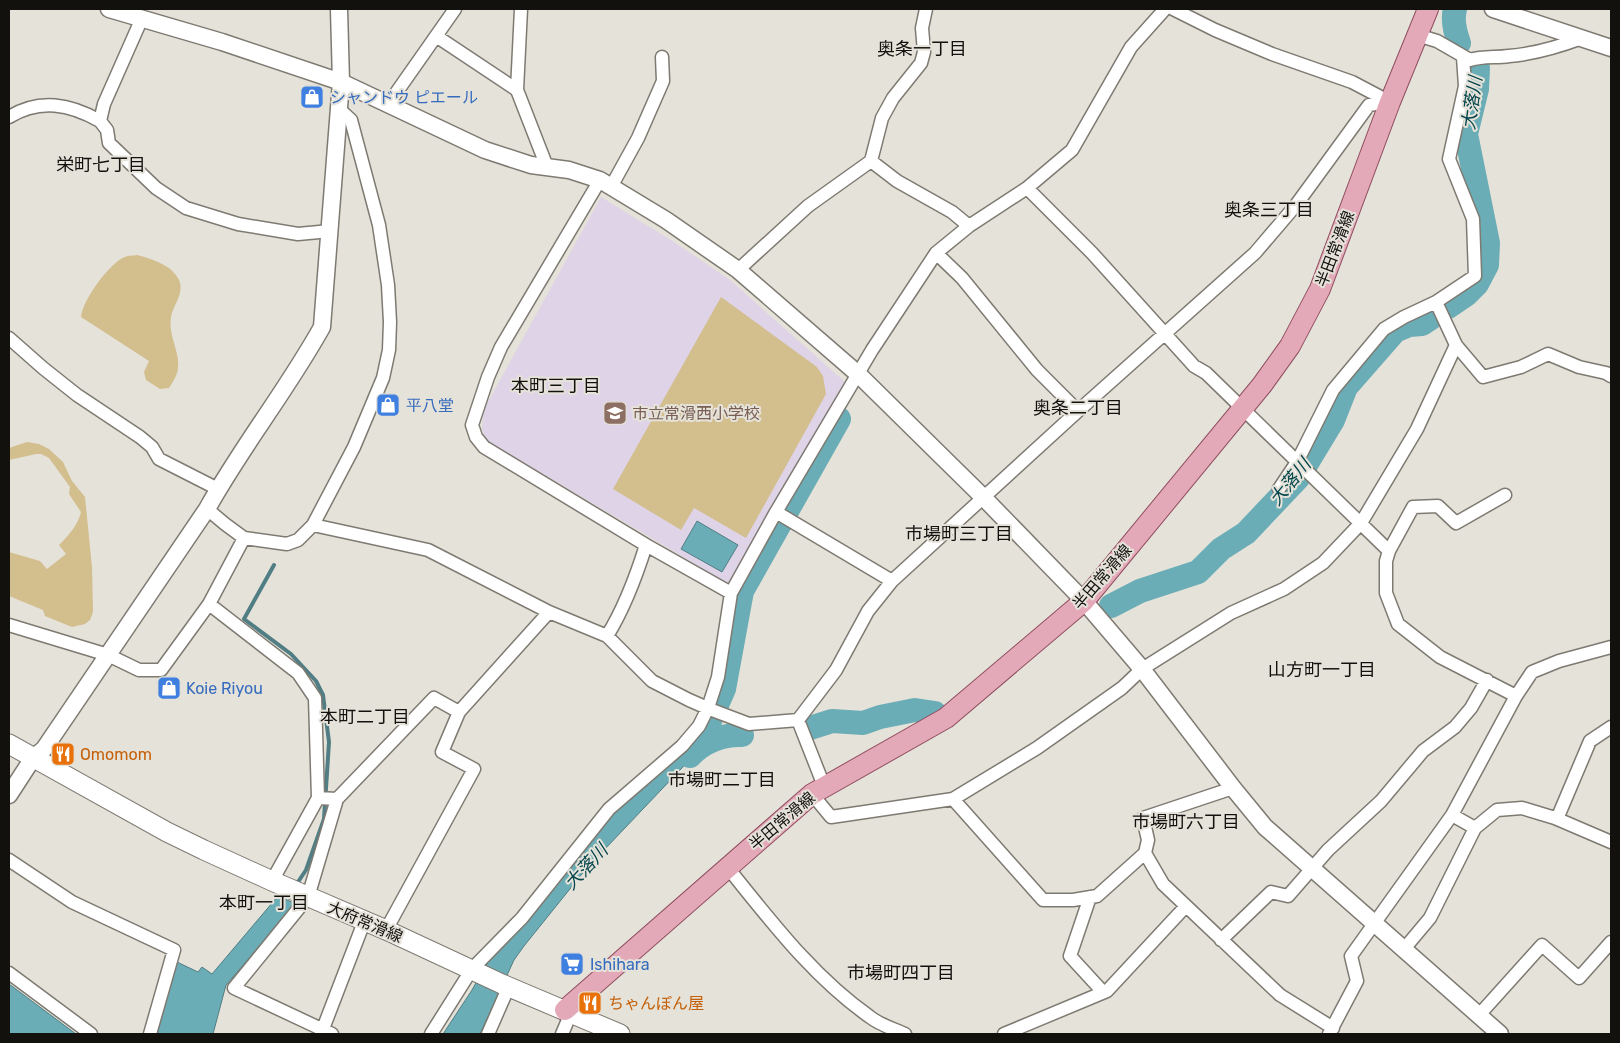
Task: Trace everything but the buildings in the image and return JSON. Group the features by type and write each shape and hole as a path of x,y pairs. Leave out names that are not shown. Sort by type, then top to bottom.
{"main road":[{"name":"半田常滑線","path":"568,1012 818,790 946,718 1084,601 1262,385 1290,346 1320,289 1390,102 1428,9"},
{"name":"大府常滑線","path":"9,744 167,832 292,890 620,1034"}],"street":[{"path":"109,9 222,42 341,82 389,103 485,150 531,165 568,170 606,184 666,220 738,270 858,374 984,498 1084,601 1142,668 1265,827 1500,1034"},
{"path":"9,795 33,758 44,749 207,509 218,489 306,357 322,327 341,82 339,9"},
{"path":"389,103 455,9"},
{"path":"521,9 517,90 547,167"},
{"path":"738,270 808,206 871,161 882,118 893,98 921,63 924,52 922,28 926,9"},
{"path":"431,1034 475,971 522,918 609,809 682,746 714,710 731,593 776,512 872,350 936,253 969,226 1027,188 1072,150 1130,47 1165,9"},
{"path":"1173,9 1215,30 1272,54 1352,82 1390,102"},
{"path":"1493,9 1611,48"},
{"path":"100,121 104,104 142,18"},
{"path":"1417,35 1437,41 1470,60 1481,57 1508,57 1553,49 1582,38"},
{"path":"436,36 517,90"},
{"path":"662,57 663,82 638,138 606,184 502,347 488,376 472,424 476,437 484,447 646,545 731,593"},
{"path":"1279,489 1302,468 1333,390 1384,329 1436,302 1475,276 1473,219 1450,159 1466,86 1463,57"},
{"path":"314,525 428,550 548,612 607,636 652,681 714,710 749,724 798,720 836,670 868,611 892,582 1078,410 1255,254 1296,205 1369,105 1390,102"},
{"path":"9,117 32,106 57,105 82,111 100,121 107,130 109,143 156,188 186,208 238,224 298,234 330,231"},
{"path":"207,509 244,538 286,544 298,540 314,525 354,447 383,378 390,322 388,285 379,225 351,120 338,109"},
{"path":"871,161 897,181 952,212 969,226"},
{"path":"1027,188 1092,253 1194,366 1206,373 1388,551"},
{"path":"936,253 962,278 1038,370 1078,410"},
{"path":"1436,302 1456,345 1483,377 1521,367 1548,354 1578,367 1606,373 1611,376"},
{"path":"9,338 77,395 140,436 152,447 159,459 218,489"},
{"path":"798,720 818,790 831,817 953,799 1037,748 1122,688 1142,668 1230,613 1284,588 1323,563 1361,523 1417,429 1456,345"},
{"path":"1505,495 1456,523 1438,506 1413,507 1388,551 1386,561 1386,593 1398,624 1440,657 1516,696"},
{"path":"776,512 892,582"},
{"path":"9,625 108,655 139,670 161,670 209,604 244,538"},
{"path":"607,636 634,584 646,545"},
{"path":"209,604 298,673 315,698 318,798 292,890"},
{"path":"386,930 474,768 442,752 459,712 548,612"},
{"path":"1145,853 1163,884 1221,940 1280,995 1331,1031 1357,980 1352,956 1452,815 1516,696 1532,672 1560,660 1611,647"},
{"path":"1221,940 1271,892 1288,896 1328,850 1380,801 1423,751 1455,727 1471,708 1487,680"},
{"path":"364,922 325,1033 234,988 292,890 336,799 434,698 459,712"},
{"path":"1557,819 1590,741 1611,727"},
{"path":"953,799 1043,900 1073,900 1097,896 1145,853 1148,840 1143,818 1233,788"},
{"path":"318,798 336,799"},
{"path":"1404,949 1430,918 1475,828 1497,810 1522,808 1557,819 1611,842"},
{"path":"1452,815 1475,828"},
{"path":"9,860 72,902 174,950 150,1034"},
{"path":"728,868 788,942 832,987 872,1019 905,1034"},
{"path":"1090,897 1070,956 1103,992"},
{"path":"1004,1034 1107,991 1186,906"},
{"path":"1478,1015 1542,945 1579,978 1611,942"},
{"path":"9,973 91,1034"},
{"path":"488,1034 506,985"},
{"path":"562,1034 568,1012"}],"shaded area":[{"path":"601,197 674,242 730,280 845,382 729,584 489,442 484,436 482,428 484,409"},
{"path":"137,255 167,267 172,270 179,280 181,290 171,317 171,331 178,361 178,370 169,388 160,389 146,380 144,372 149,361 81,317 91,292 112,266 126,256"},
{"path":"721,297 817,367 823,376 826,394 746,538 694,508 681,530 613,489"},
{"path":"27,442 39,444 49,449 63,462 72,481 85,497 92,567 93,612 90,620 85,624 72,627 45,616 43,610 9,596 9,552 40,561 47,569 66,554 59,545 73,530 81,512 69,494 70,487 49,458 36,454 9,460 9,448"}],"water":[{"path":"697,521 738,545 722,572 681,549"},
{"path":"710,721 707,738 716,740 699,750 586,869 524,946 514,960 480,1034 443,1034 472,990 488,961 613,812 694,740"},
{"path":"278,896 296,904 226,985 213,1034 157,1034 177,962 198,972 202,967 212,974"},
{"path":"9,984 76,1034 9,1034"}],"waterway":[{"name":"大落川","path":"1455,9 1454,26 1459,43"},
{"name":"大落川","path":"1448,307 1467,294 1477,284 1487,265 1488,243 1466,134 1477,89 1478,68 1470,64"},
{"name":"大落川","path":"1111,606 1140,591 1198,572 1221,549 1246,533 1298,478 1333,420 1346,387 1395,331 1409,325 1422,324 1431,318"},
{"path":"698,748 724,689 742,591 839,419"},
{"path":"274,565 244,619 291,654 316,681 323,695 329,742 324,819 306,870 296,885"},
{"name":"大落川","path":"810,728 832,721 863,723 880,717 915,710 935,713"},
{"name":"大落川","path":"690,756 714,740 742,735"}],"place":[{"name":"シャンドウ ピエール","path":"312,97"},
{"name":"平八堂","path":"388,405"},
{"name":"市立常滑西小学校","path":"615,413"},
{"name":"Koie Riyou","path":"169,688"},
{"name":"Omomom","path":"63,754"},
{"name":"Ishihara","path":"572,964"},
{"name":"ちゃんぽん屋","path":"590,1003"}],"district":[{"name":"奥条一丁目","path":"922,49"},
{"name":"栄町七丁目","path":"101,165"},
{"name":"奥条三丁目","path":"1269,210"},
{"name":"本町三丁目","path":"556,386"},
{"name":"奥条二丁目","path":"1078,408"},
{"name":"市場町三丁目","path":"959,534"},
{"name":"山方町一丁目","path":"1322,670"},
{"name":"本町二丁目","path":"365,717"},
{"name":"市場町二丁目","path":"722,780"},
{"name":"市場町六丁目","path":"1186,822"},
{"name":"本町一丁目","path":"264,903"},
{"name":"市場町四丁目","path":"901,973"}]}
